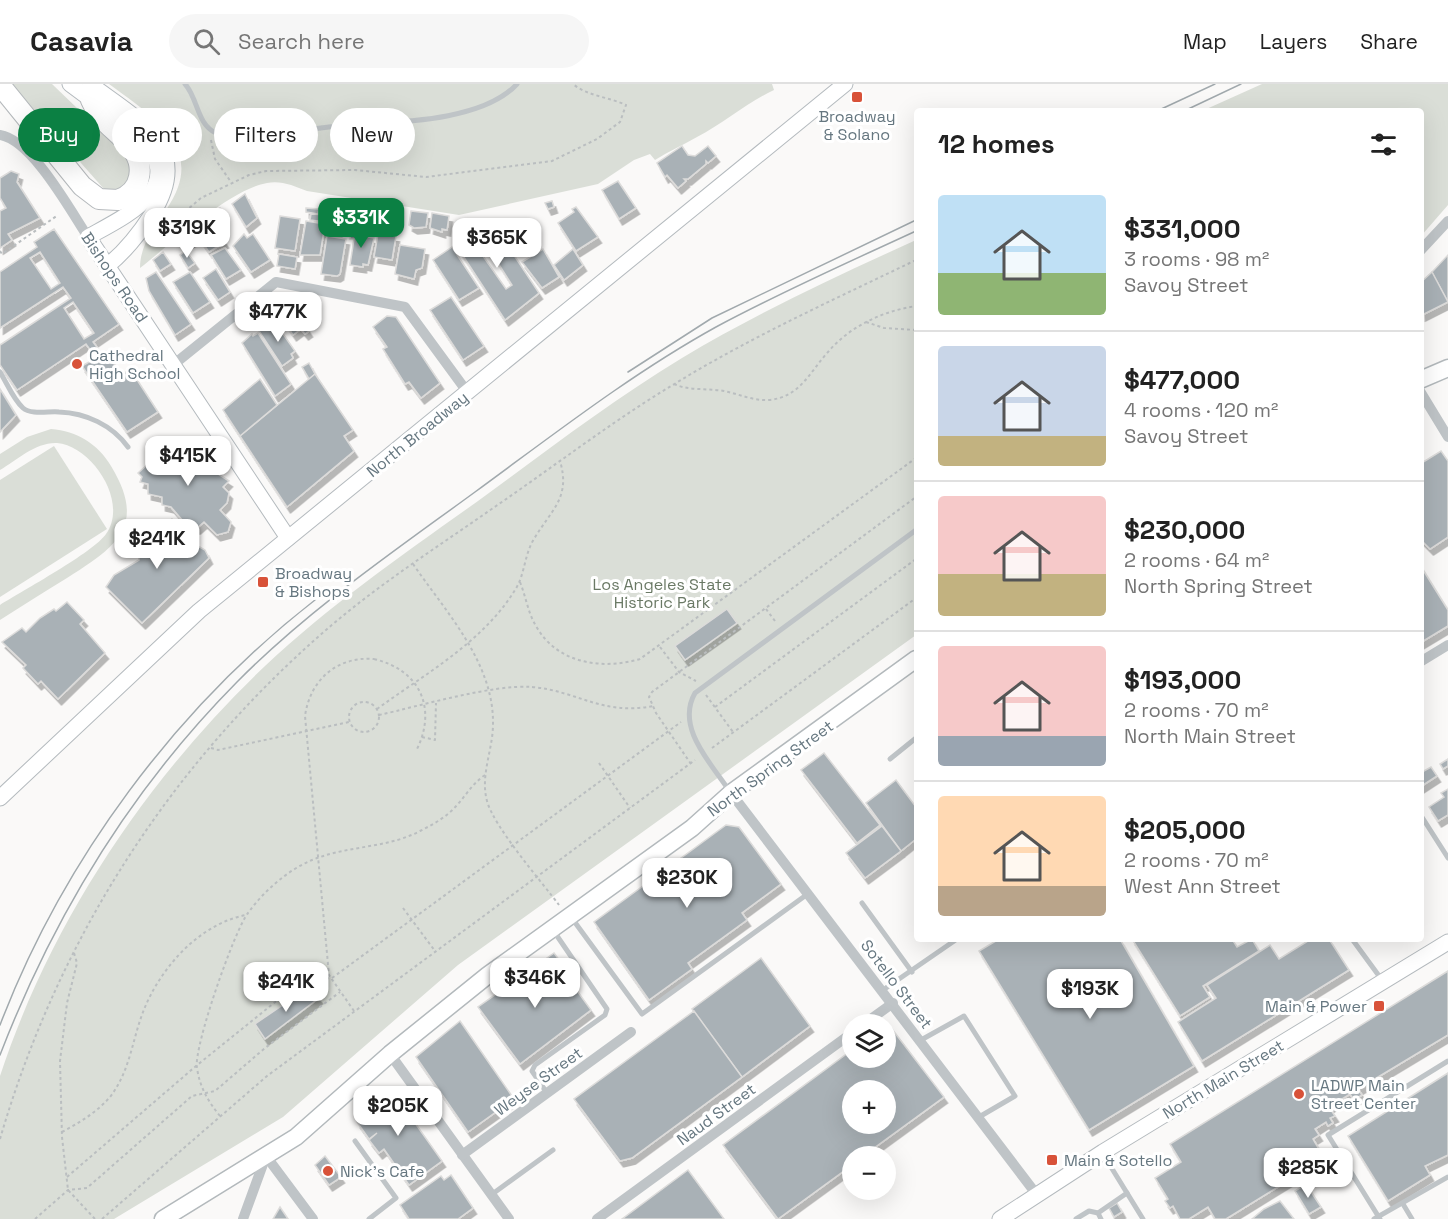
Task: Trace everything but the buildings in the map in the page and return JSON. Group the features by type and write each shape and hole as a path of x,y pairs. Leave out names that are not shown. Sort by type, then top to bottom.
{"highway":[{"path":"0,85 82,186 99,199 118,200 135,187 140,174 139,161 133,149 98,115 91,92"}],"main road":[{"path":"70,84 91,92 150,130 162,146 168,164 167,183 160,201 127,250 107,266"},
{"name":"North Broadway","path":"0,798 158,647 288,538 845,84"},
{"path":"88,237 141,206 151,193 156,172 153,154 145,142 91,92"},
{"name":"Bishops Road","path":"88,237 288,538"},
{"path":"1424,378 1448,368"},
{"name":"North Spring Street","path":"163,1219 296,1137 390,1054 488,975 692,828 731,793 914,660"},
{"name":"North Main Street","path":"1000,1219 1102,1152 1448,942"}],"street":[{"name":"Bishops Road","path":"0,135 16,140 48,178 88,237"},
{"path":"1424,247 1448,221"},
{"path":"173,365 276,282 405,307 468,393"},
{"path":"1424,398 1448,437"},
{"path":"1424,660 1448,645"},
{"name":"Sotello Street","path":"731,793 1037,1195"},
{"path":"878,1014 893,1003"},
{"name":"Weyse Street","path":"462,1155 631,1032"},
{"name":"Naud Street","path":"597,1219 842,1040"},
{"path":"390,1054 509,1219"},
{"path":"243,1219 266,1156"},
{"path":"266,1156 313,1219"}],"lane":[{"path":"185,84 193,92 200,115 212,131 222,135 252,138 330,126 390,124 491,104 517,84"},
{"path":"0,372 23,408 30,412 78,414 99,421 121,438 128,447"},
{"path":"731,793 695,741 689,719 691,700 701,688 914,531"},
{"path":"890,759 914,740"},
{"path":"1424,820 1448,858"},
{"path":"569,917 642,1014 809,893"},
{"path":"862,903 912,972"},
{"path":"547,1093 532,1071 535,1065 605,1015 607,1010 553,929"},
{"path":"883,990 953,942"},
{"path":"1354,942 1383,982"},
{"path":"921,1040 964,1016 1016,1096 979,1117"},
{"path":"1448,1061 1328,1135 1378,1218 1448,1177"},
{"path":"355,1141 396,1198 369,1219"},
{"path":"491,1195 553,1150"},
{"path":"1102,1152 1143,1219"},
{"path":"1076,1219 1089,1211 1098,1213 1127,1193"},
{"path":"1403,1204 1412,1219"},
{"path":"1098,1213 1101,1219"}],"path":[{"path":"151,241 201,198 231,182 266,171 355,170 426,177 552,161 597,139 620,122 626,105 609,97 581,91 573,84"},
{"path":"212,131 211,144 215,159 231,182"},
{"path":"0,251 2,254 58,215"},
{"path":"0,1139 26,1058 74,951 123,862 181,779 275,675 328,627 412,563 674,384 801,314 914,262"},
{"path":"674,384 684,389 716,389 752,399 780,398 804,384 828,351 866,322 890,312 914,306"},
{"path":"866,322 884,328 914,330"},
{"path":"520,582 537,629 563,653 594,665 612,665 640,659 660,647 914,459"},
{"path":"377,709 468,644 504,606 520,582 532,540 560,502 563,481 560,461"},
{"path":"691,764 653,706 649,697 652,692 914,498"},
{"path":"714,707 914,560"},
{"path":"412,563 468,644 489,691 493,704 493,742 485,775 487,801 496,820 569,917"},
{"path":"711,748 914,599"},
{"path":"766,609 777,623"},
{"path":"660,647 679,672 697,681"},
{"path":"354,1011 329,975 306,732 307,702 321,677 334,667 349,661 374,659 397,667 411,678 422,695 426,713 423,737 417,749"},
{"path":"379,715 489,691 531,687 585,702 626,710 653,706"},
{"path":"706,695 733,732"},
{"path":"365,702 377,709 379,715 377,725 369,732 359,732 349,722 350,712 356,705 365,702"},
{"path":"423,737 435,740 436,703"},
{"path":"67,1176 257,1016 306,980 332,978 607,775 668,731 689,719"},
{"path":"210,748 218,750 349,722"},
{"path":"102,1219 267,1076 697,759"},
{"path":"599,763 630,808"},
{"path":"220,1116 203,1094 196,1066 203,1029 224,968 246,915 280,879 319,856 335,851 402,840 421,831 449,813 475,781 485,775"},
{"path":"403,908 435,951"},
{"path":"62,1135 94,1111 109,1097 120,1081 135,1044 143,1011 153,990 174,959 207,932 230,918 246,915"},
{"path":"74,951 77,963 67,1003 60,1061 62,1135 68,1190 95,1219"},
{"path":"35,1219 68,1190 87,1188 192,1096 215,1091 265,1048 340,992"}],"green space":[{"path":"11,84 52,84 77,108 32,108"},
{"path":"109,84 772,84 774,90 655,160 650,154 634,160 598,184 459,215 307,191 282,183 267,183 235,196 218,207 140,268 145,244 178,188 180,162 202,162 202,108 142,108"},
{"path":"1262,84 1448,84 1448,205 1424,233 1424,108 1209,108"},
{"path":"100,130 112,142 112,162 132,162 132,179 118,190 104,189 80,162 100,162"},
{"name":"Los Angeles State Historic Park","path":"914,241 914,636 458,965 283,1117 114,1219 0,1219 0,1076 21,1018 46,962 75,907 143,804 181,755 222,709 290,643 396,560 578,427 682,358 768,310"},
{"path":"51,429 61,430 86,440 106,458 122,487 126,505 126,520 121,533 112,545 99,556 0,620 0,605 57,571 99,542 112,521 113,507 110,492 103,478 83,454 70,446 57,443 42,445 0,470 0,454 27,437"},
{"path":"54,446 107,529 0,597 0,480"}],"tram line":[{"path":"1163,108 1215,84"},
{"path":"1190,108 1241,84"},
{"path":"628,372 712,318 914,221"},
{"path":"0,1055 45,953 99,856 163,766 199,723 264,656 322,606 382,560 563,427 653,365 741,314 914,232"},
{"path":"0,1025 26,964 56,904 91,846 129,791 171,738 216,689 264,643 315,600"}],"place":[{"name":"Broadway & Solano","path":"857,97"},
{"name":"Cathedral High School","path":"77,364"},
{"name":"Broadway & Bishops","path":"263,582"},
{"name":"Main & Power","path":"1379,1006"},
{"name":"LADWP Main Street Center","path":"1299,1094"},
{"name":"Main & Sotello","path":"1052,1160"},
{"name":"Nick's Cafe","path":"328,1171"}]}
